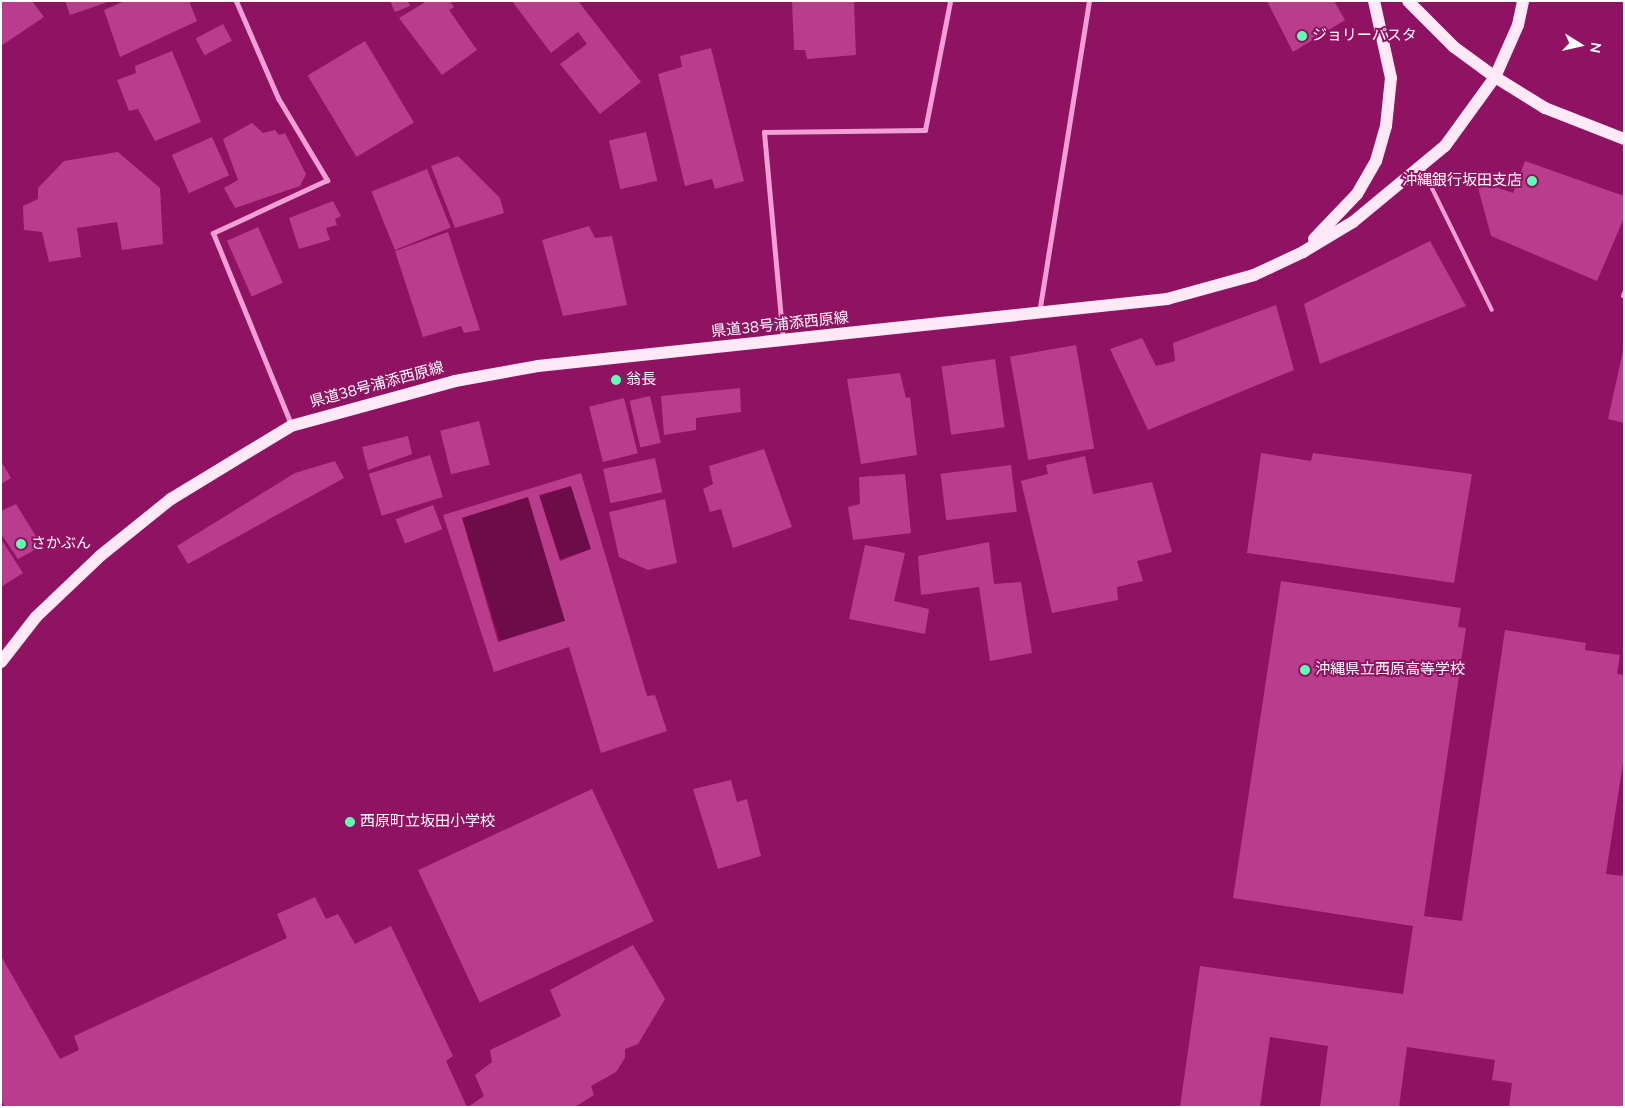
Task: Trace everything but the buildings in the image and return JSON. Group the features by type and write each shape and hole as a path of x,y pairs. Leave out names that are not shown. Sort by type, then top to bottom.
{"main road":[{"path":"1302,252 1357,194 1376,160 1386,126 1391,78 1374,1"},
{"path":"1408,1 1454,46 1494,78 1545,108 1624,139"},
{"name":"県道38号浦添西原線","path":"1,662 36,617 100,556 171,498 291,426 446,383 538,366 1167,299 1254,275 1302,252 1353,222 1422,168 1473,112 1494,78 1518,25 1523,1"}],"street":[{"path":"236,1 278,98 327,180 213,233 291,426"},
{"path":"783,341 764,132 925,130 950,1"},
{"path":"1039,313 1089,1"}],"lane":[{"path":"1422,168 1492,310"}],"shaded area":[{"path":"571,486 591,549 560,559 540,496"},
{"path":"528,497 566,620 500,641 462,517"}],"place":[{"name":"ジョリーパスタ","path":"1302,36"},
{"name":"沖縄銀行坂田支店","path":"1532,181"},
{"name":"翁長","path":"616,380"},
{"name":"さかぶん","path":"21,544"},
{"name":"沖縄県立西原高等学校","path":"1305,670"},
{"name":"西原町立坂田小学校","path":"350,822"}]}
